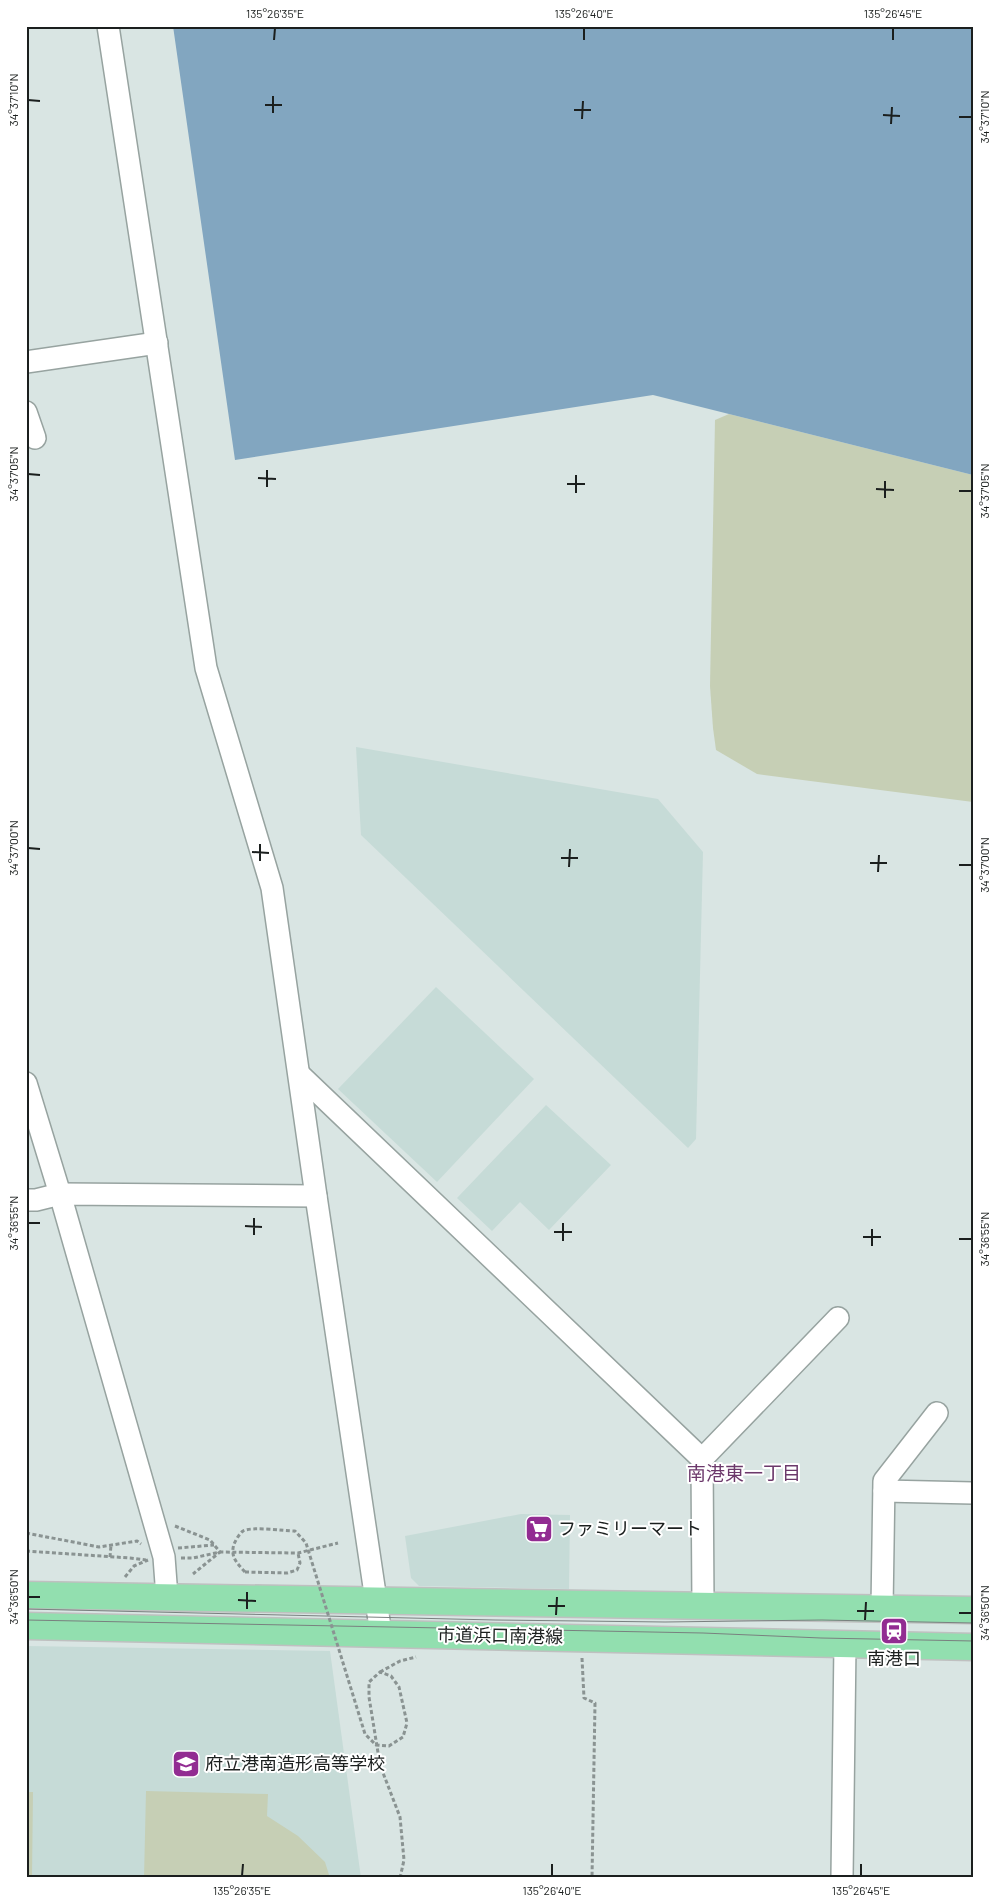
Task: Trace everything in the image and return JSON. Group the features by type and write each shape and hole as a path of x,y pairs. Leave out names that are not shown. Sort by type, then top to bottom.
{"main road":[{"name":"市道浜口南港線","path":"26,1595 973,1610"},
{"name":"市道浜口南港線","path":"26,1626 973,1647"}],"street":[{"path":"108,26 206,668 272,888 381,1634"},
{"path":"26,362 157,343"},
{"path":"26,412 34,438"},
{"path":"300,1074 702,1459"},
{"path":"26,1083 60,1194 158,1554 167,1597"},
{"path":"26,1200 36,1200 60,1194 316,1196"},
{"path":"703,1605 702,1459 838,1318"},
{"path":"882,1608 884,1481 937,1413"},
{"path":"884,1490 973,1493"},
{"path":"842,1878 846,1644"}],"path":[{"path":"172,1525 210,1540 220,1552"},
{"path":"298,1553 300,1563 297,1570 287,1573 245,1572 235,1562 232,1550 236,1539 243,1531 254,1529 295,1532 306,1543 365,1734 376,1745 390,1746 404,1737 407,1723 399,1687 391,1676 380,1672 369,1682 368,1697 380,1764 400,1817 404,1860 400,1878"},
{"path":"26,1533 99,1547 137,1541 144,1546"},
{"path":"134,1566 158,1554 193,1558 220,1552 298,1553 338,1543"},
{"path":"110,1556 111,1545"},
{"path":"26,1551 110,1556 158,1554 215,1545"},
{"path":"193,1574 220,1552"},
{"path":"582,1650 584,1698 595,1703 592,1878"}],"shaded area":[{"path":"356,747 658,799 703,852 696,1139 688,1148 361,835"},
{"path":"436,987 534,1079 437,1182 338,1089"},
{"path":"546,1105 611,1165 549,1230 520,1202 492,1231 457,1198"},
{"path":"521,1514 570,1515 569,1589 419,1586 411,1578 405,1536"},
{"name":"府立港南造形高等学校","path":"26,1646 330,1651 361,1878 26,1878"}],"green space":[{"path":"729,414 973,475 973,802 757,774 716,750 710,686 715,420"},
{"path":"146,1791 268,1794 267,1816 298,1836 325,1862 330,1878 144,1878"},
{"path":"26,1792 33,1792 32,1878 26,1878"}],"water":[{"path":"173,26 973,26 973,475 653,395 235,460"}],"tram line":[{"path":"26,1609 495,1620 665,1622 822,1620 973,1623"},
{"path":"26,1620 703,1633 821,1638 973,1641"}],"place":[{"name":"ファミリーマート","path":"539,1529"},
{"name":"南港口","path":"894,1631"},
{"name":"府立港南造形高等学校","path":"186,1764"}],"district":[{"name":"南港東一丁目","path":"744,1473"}]}
